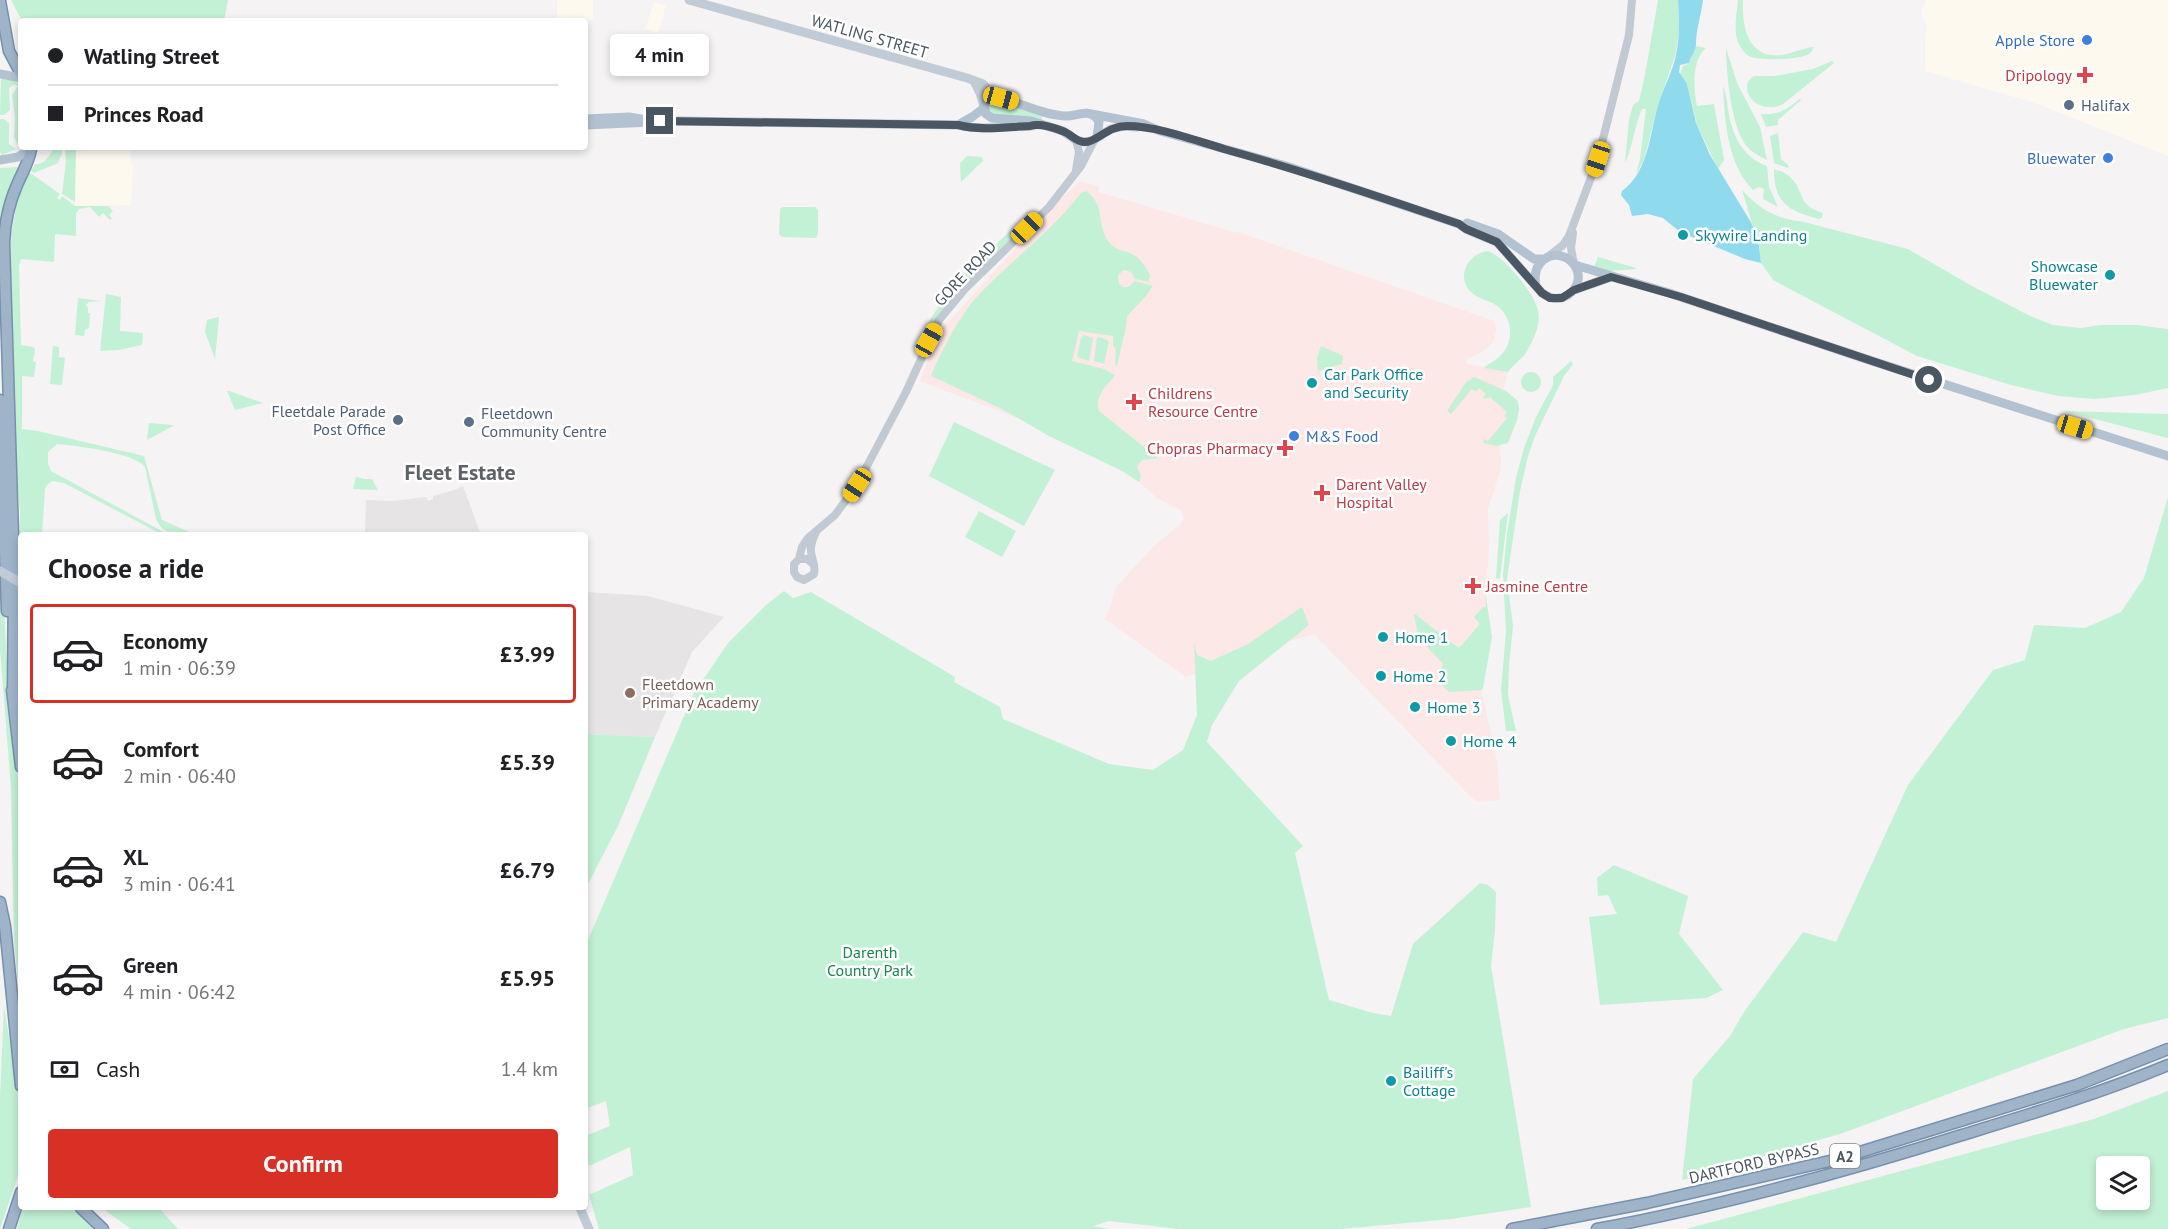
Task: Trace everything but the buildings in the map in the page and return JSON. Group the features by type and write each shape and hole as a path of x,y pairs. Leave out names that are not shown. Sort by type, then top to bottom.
{"highway":[{"path":"0,1 9,51 18,70"},
{"path":"13,695 14,569 4,242 10,205 32,150"},
{"path":"0,400 8,652 18,740"},
{"path":"0,902 5,926 18,1056"},
{"name":"DARTFORD BYPASS","path":"1512,1229 1647,1203 1834,1160 2077,1085 2168,1049"},
{"name":"DARTFORD BYPASS","path":"1597,1229 1725,1202 1852,1169 2084,1097 2168,1065"},
{"path":"9,1229 18,1201"},
{"path":"83,1210 103,1229"}],"main road":[{"name":"WATLING STREET","path":"689,0 974,81 983,84 994,97"},
{"path":"1,74 18,76"},
{"path":"974,81 986,114 992,118 1031,122 1063,131 1076,140 1088,142 1109,129 1124,126 1157,129"},
{"path":"958,125 984,107 987,99 994,97 1063,116 1086,113 1139,122 1294,169 1459,224 1497,242 1536,286 1550,298 1558,299 1574,290 1611,277"},
{"path":"1086,113 1098,119 1099,129 1096,138"},
{"path":"588,119 629,117 648,121"},
{"path":"588,125 640,124 648,121 958,125 990,129 1036,124"},
{"path":"0,160 18,157 29,150"},
{"path":"1459,224 1468,223 1489,230 1504,237 1534,259 1563,256 1574,265 1681,297 2168,456"},
{"path":"1536,286 1536,271 1547,258"},
{"path":"1574,265 1578,273 1574,290"},
{"path":"0,571 18,581"},
{"path":"581,1210 589,1229"}],"street":[{"path":"1547,258 1563,245 1573,229 1598,159 1629,35 1632,0"},
{"name":"GORE ROAD","path":"799,559 804,543 840,509 857,485 906,392 929,340 951,304 1049,207 1081,166 1096,138"},
{"path":"1076,140 1079,152 1076,170"},
{"path":"1573,229 1571,248 1574,265"},
{"path":"813,564 807,559 799,559 794,564 797,577 804,580 814,574 813,564 810,550 817,530"}],"shaded area":[{"path":"557,0 593,0 593,20 557,18"},
{"name":"Bluewater","path":"1926,0 1962,0 1964,2 1964,0 2168,0 2168,156 2038,104 1925,71 1927,28 1921,13"},
{"path":"654,2 666,5 658,33 645,29"},
{"path":"73,150 130,150 131,164 133,164 131,205 75,206"},
{"name":"Darent Valley Hospital","path":"1080,181 1099,187 1098,192 1238,232 1494,321 1496,330 1493,342 1482,352 1466,360 1467,364 1508,372 1503,389 1515,403 1499,445 1500,471 1488,509 1489,553 1485,591 1491,628 1481,689 1497,762 1500,800 1478,802 1470,796 1314,634 1272,646 1186,677 1105,619 1116,587 1154,546 1181,524 1184,519 1182,511 1157,498 1136,479 1084,443 920,381 940,331 1057,203"},
{"path":"463,486 480,532 365,532 366,500 393,501 426,497 428,501 433,499 433,496"},
{"name":"Fleetdown Primary Academy","path":"588,592 648,596 724,617 692,652 655,737 588,734"}],"green space":[{"path":"11,0 228,0 225,18 20,18"},
{"path":"1658,0 1678,0 1679,29 1676,53 1659,102 1644,160 1636,174 1646,109 1642,109 1639,116 1625,163 1629,120 1633,105 1639,101"},
{"path":"1738,0 1743,0 1744,21 1749,39 1761,52 1783,55 1814,47 1811,52 1797,58 1779,59 1761,59 1748,55 1741,47 1736,35"},
{"path":"1696,46 1706,48 1701,53 1696,67 1694,82 1697,106 1714,104 1724,160 1718,169 1697,125 1687,84 1680,74 1683,66 1688,64"},
{"path":"1726,48 1737,83 1760,127 1767,160 1749,149 1738,130 1730,95"},
{"path":"1832,61 1834,63 1783,104 1763,106 1757,104 1749,95 1748,81 1754,76 1775,76 1813,69"},
{"path":"1,79 11,80 18,84 18,86 15,84 9,88 10,110 0,115"},
{"path":"18,86 18,145 14,137 15,118 12,95"},
{"path":"1723,86 1732,128 1745,151 1767,166 1769,187 1778,207 1763,199 1764,189 1759,187 1753,190 1738,167 1729,141"},
{"path":"1800,99 1778,120 1778,125 1766,127 1761,114 1782,111"},
{"path":"991,102 1000,102 1042,116 1042,121 994,115 989,112 988,105"},
{"path":"0,119 9,123 9,144 16,149 18,148 18,148 2,155 0,152"},
{"path":"1778,133 1781,159 1789,166 1788,168 1774,163 1770,136"},
{"path":"52,150 62,150 58,163 34,173 31,171 35,164 47,159"},
{"path":"65,150 76,150 75,202 62,194"},
{"path":"967,156 982,157 983,161 961,182 960,163"},
{"path":"17,167 19,169 0,235 0,168"},
{"path":"1774,169 1785,173 1796,183 1805,202 1814,210 1823,213 1822,218 1799,213 1785,204 1777,190"},
{"path":"29,172 60,194 57,198 60,200 62,196 75,206 108,206 113,211 109,215 112,218 110,220 103,213 99,217 90,207 79,209 76,214 76,236 55,234 54,262 21,259 19,266 21,345 35,349 33,361 36,362 34,377 22,376 22,429 144,456 162,520 190,532 168,532 159,525 145,467 139,462 104,451 57,444 48,452 48,464 51,471 163,532 157,532 64,483 52,481 45,489 42,532 19,532 20,511 12,426 10,241 17,202"},
{"path":"1742,190 1761,207 1783,218 1908,249 1972,286 2030,316 2053,325 2081,328 2100,325 2137,325 2168,329 2168,388 2135,395 2095,399 2058,396 2011,385 1917,356 1773,280 1761,263 1759,246"},
{"path":"1086,191 1099,208 1102,228 1108,241 1116,248 1137,258 1150,275 1149,282 1135,279 1131,272 1124,270 1118,275 1119,284 1128,287 1135,281 1153,286 1127,316 1117,366 1113,336 1079,331 1072,361 1104,369 1115,375 1100,396 1099,411 1158,458 1142,460 1137,467 1141,476 1139,482 1002,409 931,376 950,337 974,300 1000,273 1043,235 1081,193"},
{"path":"783,207 815,207 818,210 816,238 782,237 779,234 780,209"},
{"path":"1019,225 1022,230 938,317 930,331 926,331 930,320 951,291 981,258"},
{"path":"1488,251 1505,262 1519,278 1532,297 1538,313 1539,321 1533,340 1525,354 1508,372 1484,368 1502,354 1509,342 1510,328 1506,315 1496,305 1471,292 1464,279 1466,266 1470,261 1475,256"},
{"path":"1598,257 1636,269 1608,271 1594,267"},
{"path":"106,294 121,297 120,331 143,333 142,345 100,351"},
{"path":"78,298 101,301 89,302 86,305 90,313 89,328 85,330 84,336 75,335"},
{"path":"219,317 215,359 205,332 207,320"},
{"path":"1084,335 1093,338 1089,361 1077,357 1081,338"},
{"path":"1097,338 1109,341 1104,364 1094,361"},
{"path":"53,346 59,347 59,357 65,358 62,385 50,384"},
{"path":"1321,346 1343,356 1342,364 1318,371 1317,358"},
{"path":"1571,361 1573,364 1564,376 1535,436 1520,491 1507,579 1513,626 1508,695 1516,731 1506,731 1501,690 1506,632 1503,574 1516,478 1524,448 1536,417 1553,385 1553,377"},
{"path":"1531,372 1538,375 1541,382 1538,389 1531,392 1524,389 1521,382 1524,375"},
{"path":"1474,377 1506,391 1518,401 1517,420 1508,443 1497,446 1483,443 1484,439 1488,441 1507,418 1504,416 1507,412 1490,397 1485,399 1483,397 1486,394 1479,388 1476,392 1472,389 1451,414 1447,411 1466,382"},
{"path":"227,391 229,391 263,403 235,410"},
{"path":"2064,411 2168,414 2168,438"},
{"path":"954,422 1055,470 1024,526 929,476"},
{"path":"149,423 173,425 173,426 147,440"},
{"path":"356,477 372,479 378,490 353,489"},
{"path":"2168,497 2168,1018 2124,1029 1843,1133 1682,1180 1693,1079 1730,1036 1744,1012 1803,932 1836,942 1908,785 1993,670 2025,660 2034,625 2085,628 2121,612 2144,578"},
{"path":"979,511 1016,531 1002,557 965,537"},
{"path":"1508,513 1499,579 1496,578 1500,520"},
{"path":"0,577 3,579 9,713 18,777 18,981 14,940 11,789 0,648"},
{"path":"16,586 18,587 18,672"},
{"name":"Darenth Country Park","path":"784,591 793,598 811,592 955,677 954,682 1000,707 1003,719 1109,764 1153,770 1183,750 1197,715 1194,643 1197,655 1211,661 1248,644 1302,607 1309,625 1239,681 1212,725 1207,742 1303,846 1295,853 1329,1000 1391,1016 1413,944 1480,883 1488,885 1496,892 1491,966 1531,1207 1451,1219 1341,1229 1179,1229 1109,1221 1093,1226 1109,1229 599,1229 589,1195 633,1175 630,1147 589,1166 588,1163 588,1135 610,1126 606,1101 588,1108 588,940 694,693 728,643 766,605"},
{"path":"1485,591 1492,637 1483,688 1482,690 1449,692 1442,685 1445,677 1441,668 1443,664 1415,634 1417,630 1414,616 1415,614 1459,648 1480,624 1474,617 1483,607 1486,607"},
{"path":"588,734 655,737 618,826 588,884"},
{"path":"1614,865 1688,896 1679,934 1723,990 1706,998 1600,1005 1589,917 1617,914 1608,895 1598,896 1597,878"},
{"path":"4,1006 18,1092 18,1176 0,1229 0,1097"},
{"path":"2168,1091 2168,1229 1686,1229 2094,1119"},
{"path":"22,1210 74,1210 94,1229 17,1229"},
{"path":"105,1210 161,1210 178,1229 131,1229"}],"water":[{"path":"1678,0 1703,0 1695,49 1689,63 1680,65 1679,72 1687,84 1696,123 1710,155 1752,224 1759,246 1761,263 1745,259 1680,232 1663,218 1648,214 1632,216 1629,205 1621,195 1644,161 1660,99 1675,61 1679,35"}],"place":[{"name":"Apple Store","path":"2087,40"},
{"name":"Dripology","path":"2085,75"},
{"name":"Halifax","path":"2069,105"},
{"name":"Bluewater","path":"2108,158"},
{"name":"Skywire Landing","path":"1683,235"},
{"name":"Showcase Bluewater","path":"2110,275"},
{"name":"Car Park Office and Security","path":"1312,383"},
{"name":"Childrens Resource Centre","path":"1134,402"},
{"name":"Fleetdale Parade Post Office","path":"398,420"},
{"name":"Fleetdown Community Centre","path":"469,422"},
{"name":"M&S Food","path":"1294,436"},
{"name":"Chopras Pharmacy","path":"1285,448"},
{"name":"Darent Valley Hospital","path":"1322,493"},
{"name":"Jasmine Centre","path":"1473,586"},
{"name":"Home 1","path":"1383,637"},
{"name":"Home 2","path":"1381,676"},
{"name":"Fleetdown Primary Academy","path":"630,693"},
{"name":"Home 3","path":"1415,707"},
{"name":"Home 4","path":"1451,741"},
{"name":"Bailiff's Cottage","path":"1391,1081"}],"district":[{"name":"Fleet Estate","path":"460,472"}],"route":[{"path":"660,121 958,125 990,129 1036,124 1063,131 1081,142 1090,142 1107,130 1118,127 1157,129 1286,166 1459,224 1497,242 1542,293 1550,298 1562,298 1574,290 1611,277 1681,297 1929,380"}]}
